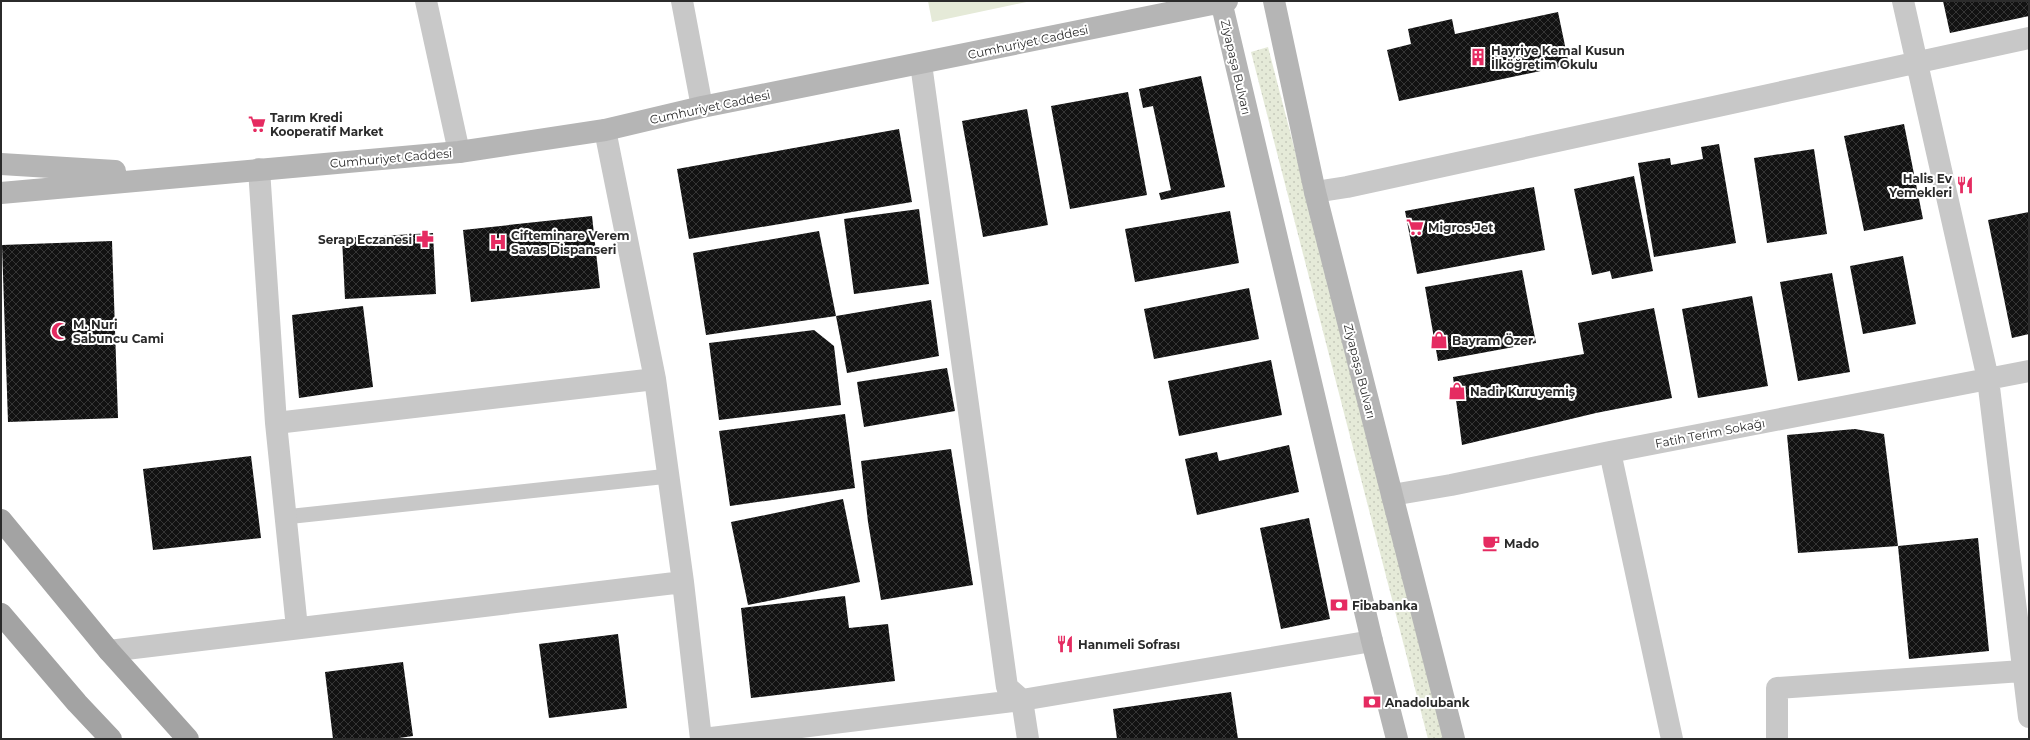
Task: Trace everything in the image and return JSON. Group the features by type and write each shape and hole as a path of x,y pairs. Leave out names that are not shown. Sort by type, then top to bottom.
{"main road":[{"name":"Cumhuriyet Caddesi","path":"1,193 188,175 459,152 605,130 702,107 921,64 1223,1"},
{"name":"Ziyapaşa Bulvarı","path":"1223,1 1372,640 1398,739"},
{"name":"Ziyapaşa Bulvarı","path":"1274,1 1315,192 1454,739"},
{"name":"Cumhuriyet Caddesi","path":"1,164 188,175"},
{"path":"1,520 109,652 188,739"},
{"path":"1,614 77,703 111,739"}],"street":[{"path":"426,1 459,152"},
{"path":"682,1 702,107"},
{"path":"1903,1 1988,379 2022,671 2029,717"},
{"path":"1315,192 1347,187 1917,64 2029,38"},
{"path":"921,64 1006,687 1022,700 1028,739"},
{"path":"605,130 655,379 683,582 702,739 844,731 1372,640"},
{"path":"259,169 276,423 297,628"},
{"name":"Fatih Terim Sokağı","path":"1392,495 1450,485 1610,452 2029,371"},
{"path":"276,423 655,379"},
{"path":"1610,452 1672,739"},
{"path":"109,652 683,582"},
{"path":"1777,739 1777,688 2022,671"}],"lane":[{"path":"285,517 669,476"}],"green space":[{"path":"928,1 1031,1 932,22"},
{"path":"1268,47 1448,739 1428,739 1251,52"}],"building":[{"path":"1943,1 2029,1 2029,16 1950,33"},
{"name":"Hayriye Kemal Kusun İlköğretim Okulu","path":"1558,12 1569,65 1399,101 1387,50 1411,44 1408,29 1452,19 1455,34"},
{"path":"1201,76 1225,187 1161,200 1159,193 1171,190 1153,106 1143,108 1139,89"},
{"path":"1128,92 1147,195 1070,209 1051,106"},
{"path":"1027,109 1048,225 983,237 962,121"},
{"path":"1904,124 1923,219 1864,231 1844,136"},
{"path":"899,129 912,202 689,239 677,169"},
{"path":"1719,144 1736,243 1654,257 1638,163 1670,158 1671,165 1703,159 1701,147"},
{"path":"1814,149 1827,234 1767,243 1754,158"},
{"path":"1634,176 1653,271 1612,279 1610,271 1592,275 1574,189"},
{"path":"1534,187 1545,250 1417,274 1405,211"},
{"path":"919,209 929,284 854,294 844,219"},
{"path":"1230,211 1239,263 1135,282 1125,229"},
{"path":"2029,212 2029,334 2012,338 1988,220"},
{"path":"592,216 600,288 471,302 463,230"},
{"path":"819,231 836,316 706,335 693,253"},
{"path":"433,233 436,294 345,299 342,238"},
{"name":"M. Nuri Sabuncu Cami","path":"112,241 118,418 8,422 2,245"},
{"path":"1903,256 1916,324 1863,334 1850,266"},
{"path":"1522,270 1536,343 1438,361 1425,287"},
{"path":"1832,273 1850,372 1798,381 1780,282"},
{"path":"1249,288 1259,339 1154,359 1144,309"},
{"path":"1752,296 1768,386 1698,398 1682,309"},
{"path":"931,300 939,356 847,373 836,316"},
{"path":"363,306 373,387 299,398 292,315"},
{"path":"1654,308 1672,398 1596,413 1462,445 1453,377 1584,354 1578,323"},
{"path":"814,330 834,346 841,405 719,420 709,343"},
{"path":"1271,360 1282,415 1179,436 1168,381"},
{"path":"947,368 955,411 864,427 857,382"},
{"path":"845,414 855,488 730,506 719,431"},
{"path":"1855,429 1884,434 1898,546 1798,553 1787,435"},
{"path":"1289,445 1299,492 1197,515 1185,459 1217,452 1219,461"},
{"path":"951,449 973,585 881,600 868,522 861,461"},
{"path":"251,456 261,538 153,550 143,469"},
{"path":"843,499 860,582 748,605 731,522"},
{"path":"1309,518 1330,619 1281,629 1260,528"},
{"path":"1978,538 1989,651 1909,659 1898,546"},
{"path":"845,596 849,628 888,624 895,681 751,698 741,608"},
{"path":"618,634 627,708 549,718 539,644"},
{"path":"403,662 413,736 392,739 333,739 325,672"},
{"path":"1231,692 1238,739 1117,739 1113,709"}],"place":[{"name":"Hayriye Kemal Kusun İlköğretim Okulu","path":"1478,57"},
{"name":"Tarım Kredi Kooperatif Market","path":"257,124"},
{"name":"Halis Ev Yemekleri","path":"1965,185"},
{"name":"Migros Jet","path":"1415,227"},
{"name":"Serap Eczanesi","path":"425,239"},
{"name":"Cifteminare Verem Savas Dispanseri","path":"498,242"},
{"name":"M. Nuri Sabuncu Cami","path":"60,331"},
{"name":"Bayram Özer","path":"1439,340"},
{"name":"Nadir Kuruyemiş","path":"1457,391"},
{"name":"Mado","path":"1491,543"},
{"name":"Fibabanka","path":"1339,605"},
{"name":"Hanımeli Sofrası","path":"1065,644"},
{"name":"Anadolubank","path":"1372,702"}]}
